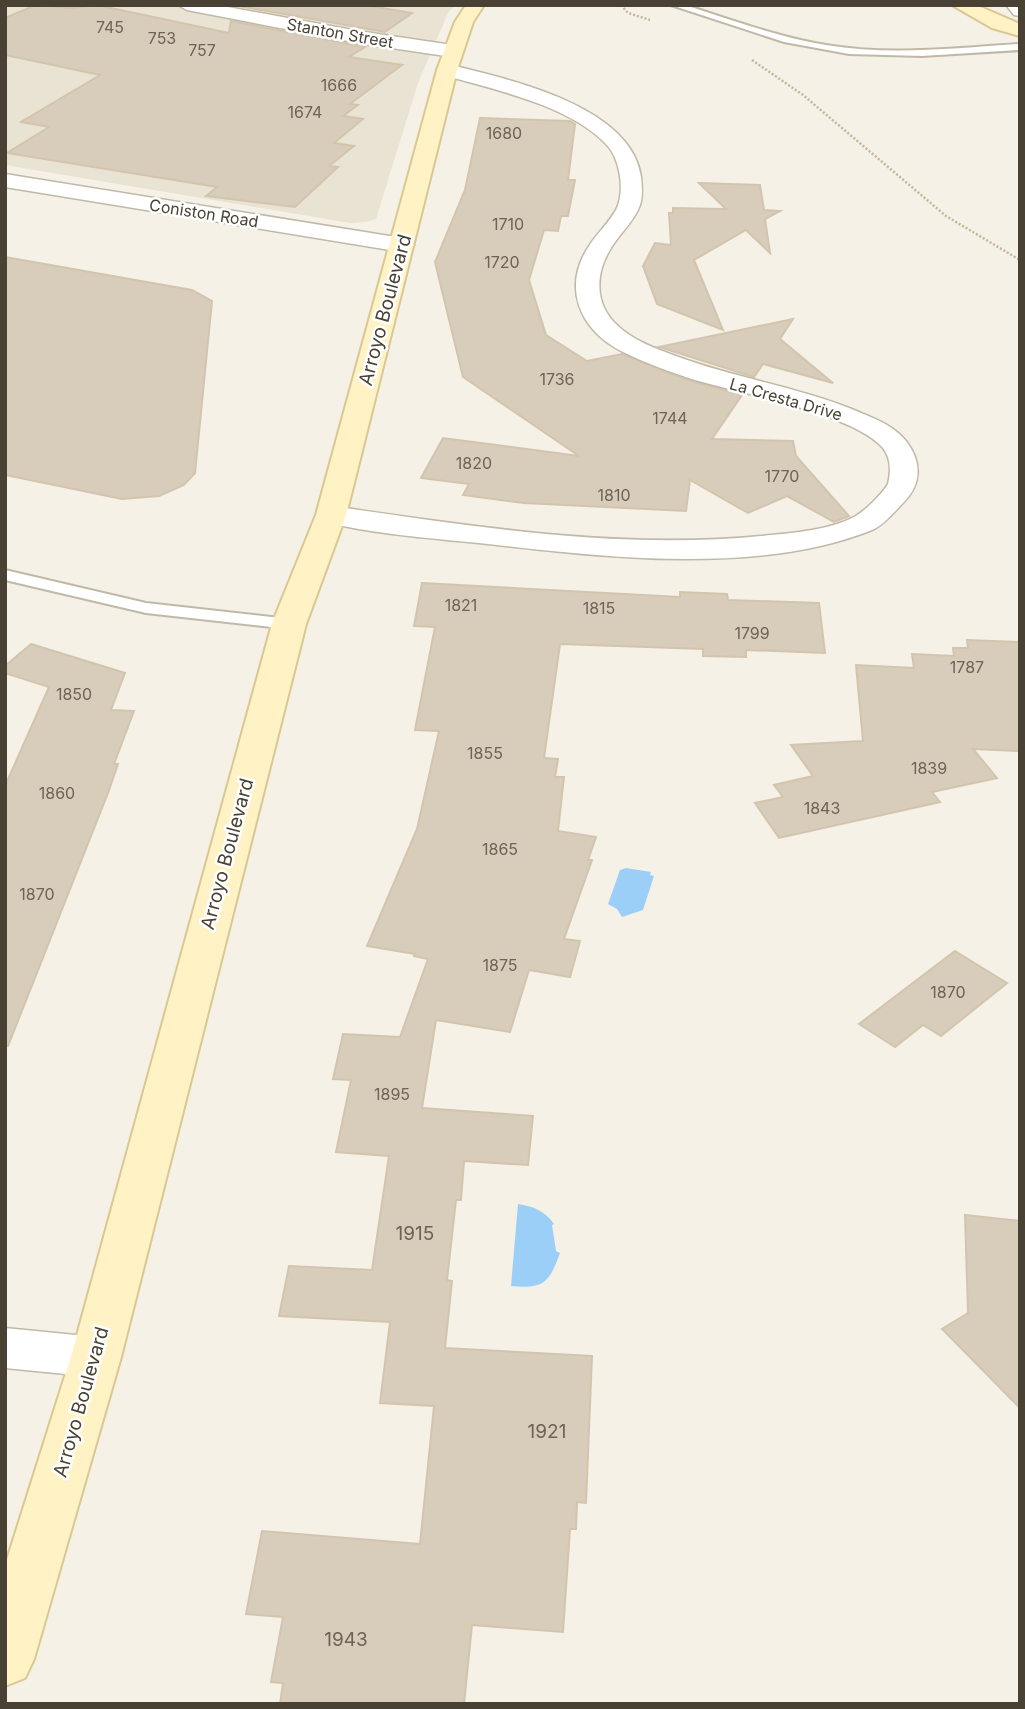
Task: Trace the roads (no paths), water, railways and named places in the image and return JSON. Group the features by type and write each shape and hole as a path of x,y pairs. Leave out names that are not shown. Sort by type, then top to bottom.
{"street":[{"name":"Stanton Street","path":"187,5 358,37 449,60"},
{"name":"Arroyo Boulevard","path":"5,1659 96,1357 289,624 331,515 449,60 464,22 475,5"},
{"path":"961,5 999,24 1020,30"},
{"path":"1015,5 1020,11"},
{"name":"La Cresta Drive","path":"331,515 587,547 666,550 740,548 857,528 876,520 895,503 905,481 904,459 891,440 864,424 821,406 680,367 641,352 611,334 594,315 586,299 585,281 599,247 619,224 631,198 630,175 624,152 609,135 582,118 449,60"},
{"name":"Coniston Road","path":"5,180 402,245"},
{"path":"5,1348 96,1357"}],"lane":[{"path":"675,5 792,41 838,50 926,53 1020,47"},
{"path":"5,575 145,608 289,624"}],"water":[{"path":"626,868 651,872 650,875 654,876 643,910 622,917 617,909 608,904 620,870"},
{"path":"518,1204 538,1210 554,1224 556,1251 560,1253 548,1277 538,1285 511,1286"}]}
